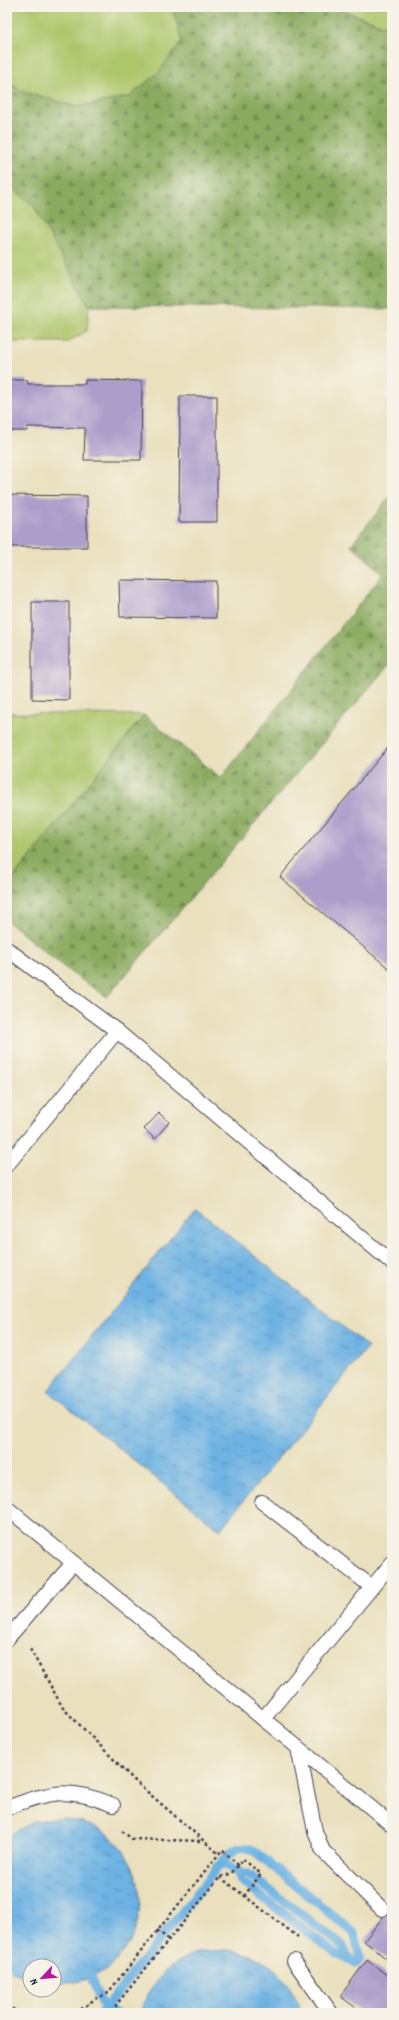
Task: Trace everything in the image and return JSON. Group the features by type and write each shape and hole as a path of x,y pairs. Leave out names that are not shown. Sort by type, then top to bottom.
{"lane":[{"path":"7,948 117,1031 392,1263"},
{"path":"7,1165 117,1031"},
{"path":"262,1502 372,1587"},
{"path":"7,1508 392,1825"},
{"path":"7,1639 73,1563"},
{"path":"263,1719 392,1563"},
{"path":"298,1748 315,1831 323,1851 382,1909"},
{"path":"7,1808 49,1794 90,1796 113,1805"},
{"path":"294,1961 331,2013"}],"path":[{"path":"16,1629 36,1658 63,1708 137,1783 219,1854"},
{"path":"122,1831 132,1839 204,1841"},
{"path":"76,2013 107,1994 222,1850 237,1866"},
{"path":"115,2013 116,2005 220,1877 231,1874 243,1859 261,1874 244,1896"},
{"path":"220,1877 300,1939"},
{"path":"158,1930 169,1940"},
{"path":"7,2005 18,2013"}],"green space":[{"path":"7,7 172,7 182,41 159,72 129,97 77,107 22,91 7,81"},
{"path":"172,7 332,7 392,28 392,309 89,306 33,205 7,183 7,81 22,91 77,107 129,97 159,72 182,41"},
{"path":"333,7 392,7 392,28"},
{"path":"7,183 33,205 89,306 87,331 68,342 7,342"},
{"path":"392,494 392,661 107,997 70,972 7,921 7,886 144,715 221,778 383,574 351,545"},
{"path":"7,713 144,715 7,886"}],"water":[{"path":"195,1208 368,1347 220,1530 48,1391"},
{"path":"62,1818 101,1830 112,1838 129,1860 138,1884 140,1909 134,1933 122,1954 104,1970 82,1981 62,1982 62,1958 22,1958 22,1976 13,1972 7,1966 7,1836 35,1821"},
{"path":"226,1950 250,1955 278,1972 294,1995 302,2013 141,2013 148,1993 154,1984 170,1968 189,1956 198,1953"}],"building":[{"path":"7,380 27,380 28,384 85,384 85,380 142,381 141,460 84,460 85,428 27,427 27,431 7,431"},
{"path":"180,396 217,396 217,522 179,522"},
{"path":"7,495 87,496 87,547 7,547"},
{"path":"119,580 216,581 216,618 120,617"},
{"path":"32,602 69,602 69,700 32,699"},
{"path":"392,743 392,971 280,877"},
{"path":"159,1113 169,1122 155,1139 144,1129"},
{"path":"392,1906 392,1963 364,1941"},
{"path":"367,1960 392,1979 392,2013 363,2013 340,1996"}],"waterway":[{"path":"102,2012 225,1858 238,1848 245,1847 253,1850 354,1933 360,1958 355,1964"},
{"path":"218,1867 225,1864 237,1872 247,1873 343,1946 348,1957"},
{"path":"237,1872 241,1881 336,1954 351,1960"},
{"path":"91,1977 104,2009 116,2013"}]}
